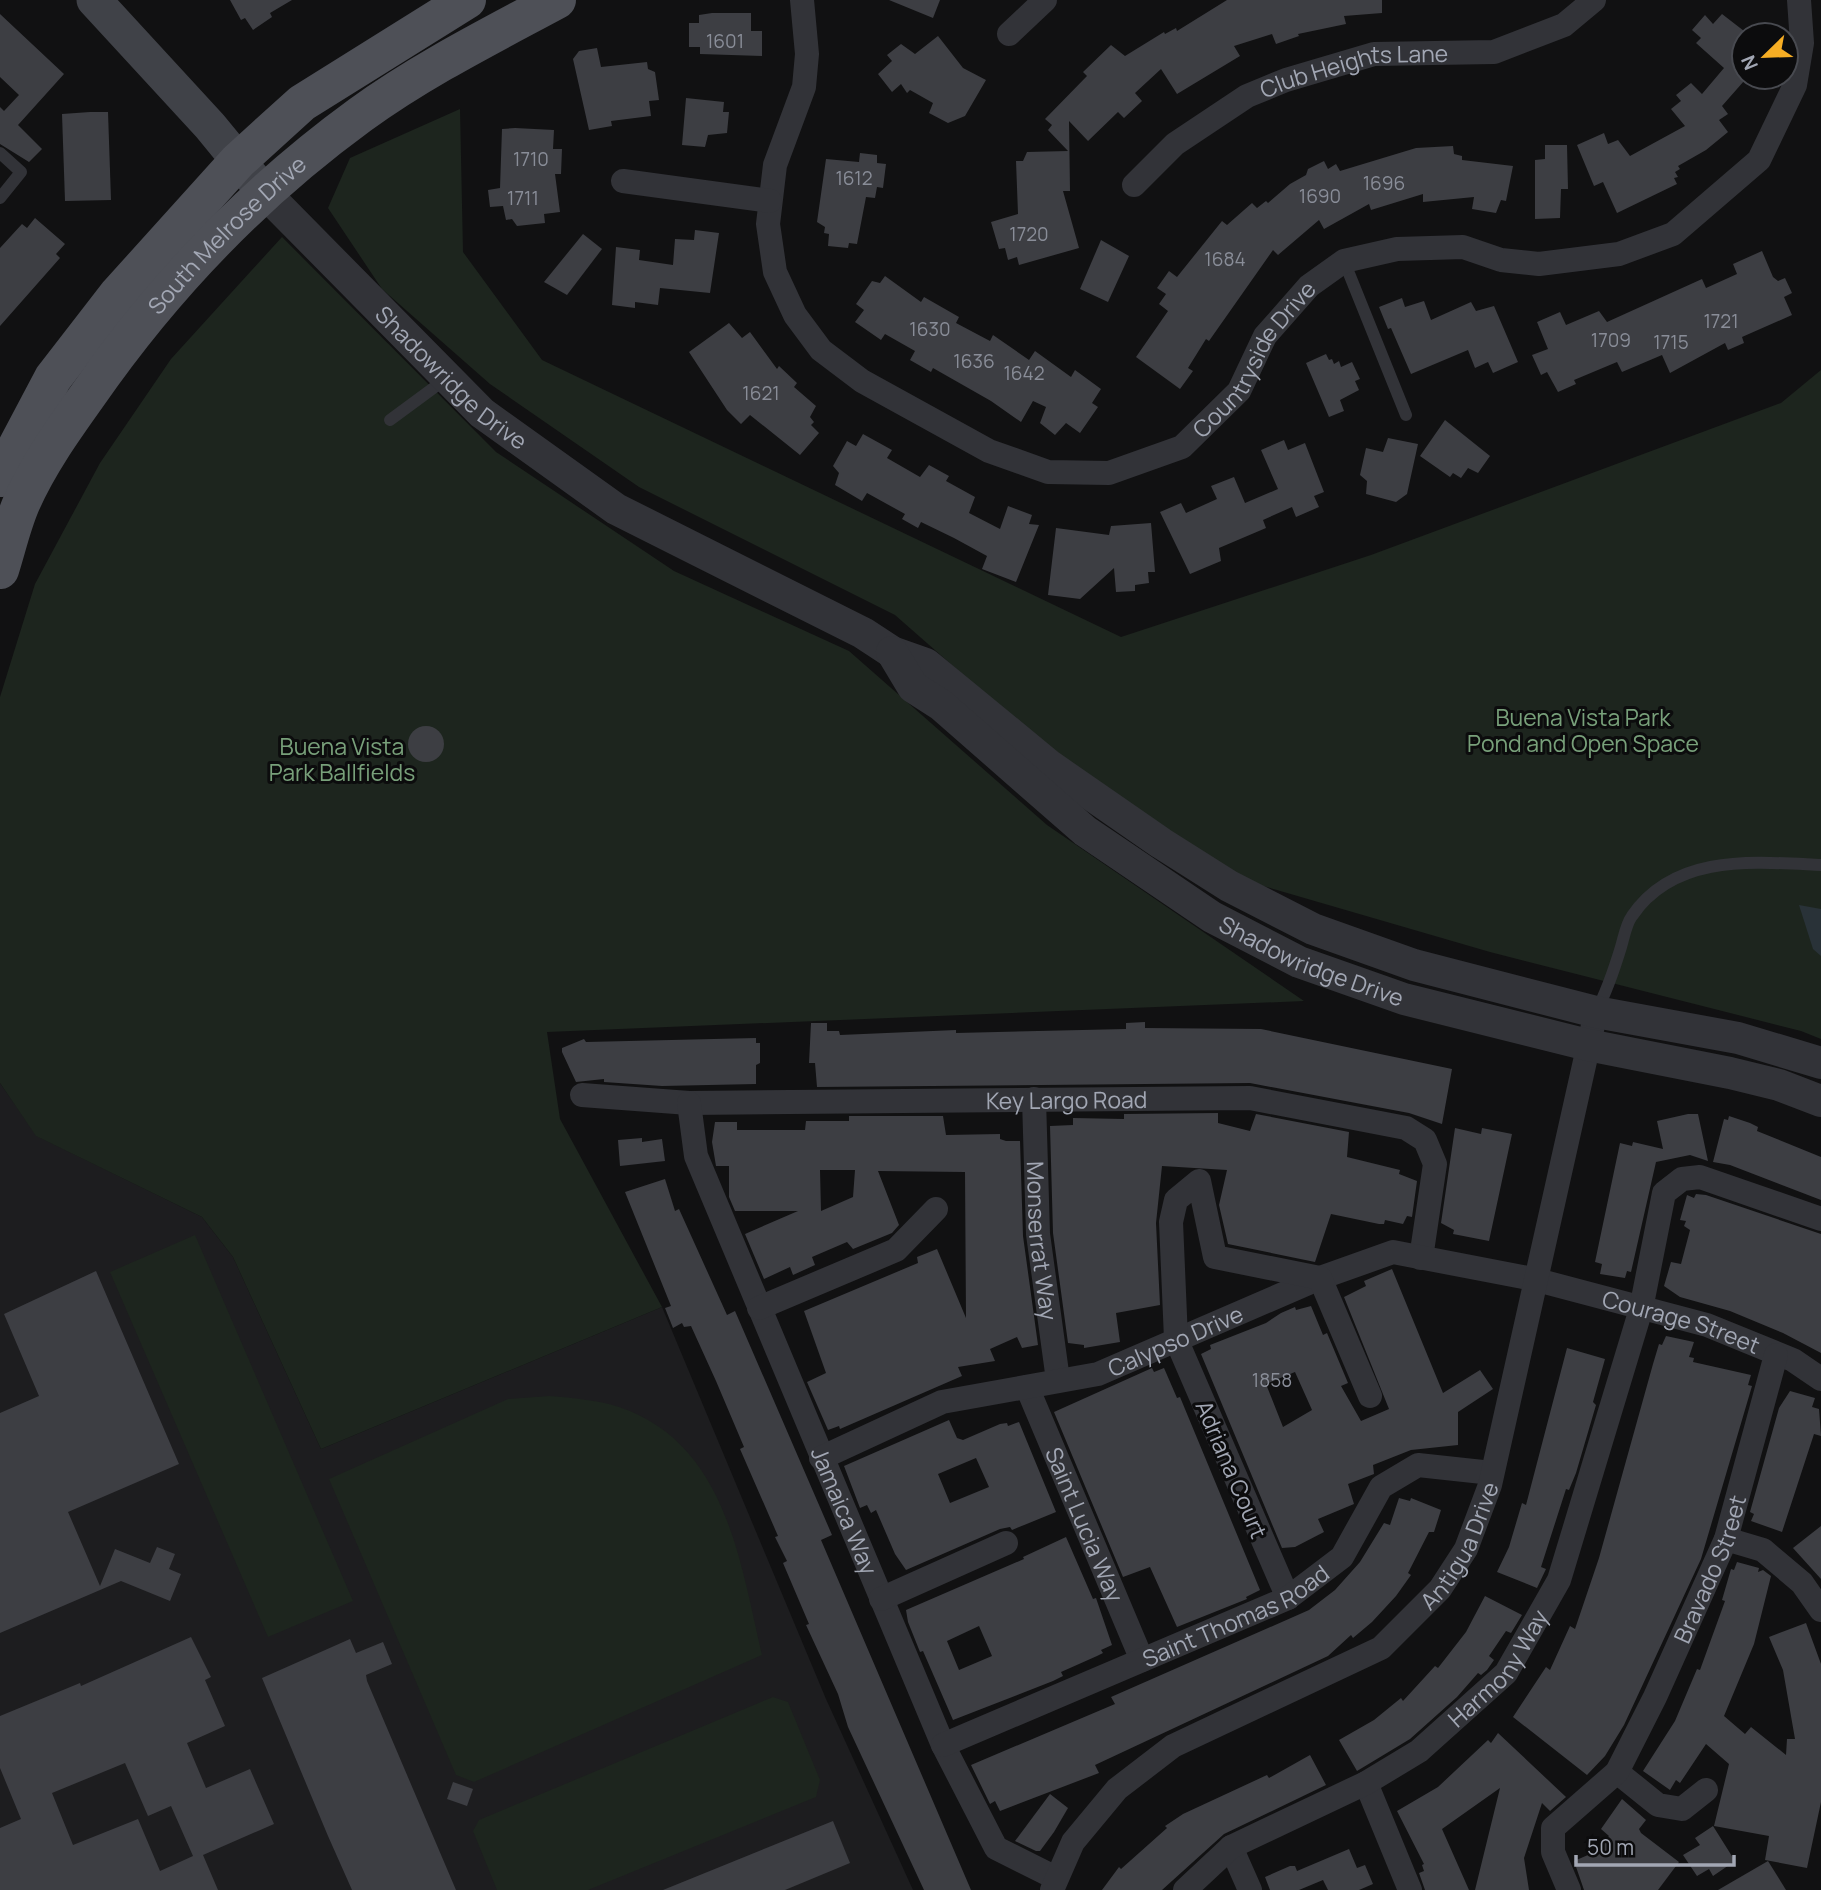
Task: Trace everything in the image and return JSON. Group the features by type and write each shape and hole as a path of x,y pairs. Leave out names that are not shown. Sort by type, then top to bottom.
{"main road":[{"name":"Shadowridge Drive","path":"94,0 264,192"},
{"name":"South Melrose Drive","path":"0,478 53,378 126,285 238,161 302,103 467,0"},
{"name":"South Melrose Drive","path":"0,570 21,505 49,451 110,364 194,260 298,163 384,100 448,58 558,0"}],"street":[{"name":"Countryside Drive","path":"802,0 807,54 804,87 775,165 768,224 775,272 795,315 821,350 862,381 989,451 1048,472 1109,473 1182,447 1239,391 1265,336 1309,286 1344,261 1397,249 1463,247 1501,260 1539,264 1619,254 1673,234 1759,160 1795,85 1802,43 1799,0"},
{"path":"1009,34 1045,0"},
{"name":"Club Heights Lane","path":"1134,185 1175,144 1247,96 1286,80 1374,54 1494,52 1564,25 1594,0"},
{"path":"623,181 770,201"},
{"name":"Shadowridge Drive","path":"264,192 482,413 615,509 863,633 892,652 926,664 1050,766 1161,843 1230,886 1313,929 1414,965 1596,1012 1738,1038 1821,1063"},
{"name":"Shadowridge Drive","path":"892,652 913,687 941,705 1085,831 1212,917 1299,962 1404,999 1588,1045 1730,1073 1779,1085 1821,1101"},
{"name":"Antigua Drive","path":"1054,1884 1073,1842 1117,1789 1172,1746 1381,1648 1440,1589 1466,1549 1492,1473 1533,1279 1596,1012"},
{"name":"Key Largo Road","path":"582,1096 689,1103 1250,1098 1406,1129 1425,1140 1435,1164 1421,1258"},
{"name":"Monserrat Way","path":"1034,1099 1038,1234 1058,1380"},
{"name":"Jamaica Way","path":"689,1103 696,1156 943,1745 996,1847 1054,1884"},
{"name":"Harmony Way","path":"1185,1890 1231,1847 1366,1783 1419,1751 1506,1673 1559,1580 1641,1309 1664,1193 1682,1179 1700,1177 1821,1219"},
{"path":"1176,1339 1171,1222 1176,1200 1199,1181 1215,1257 1320,1278 1370,1396"},
{"path":"760,1308 896,1250 936,1209"},
{"name":"Calypso Drive","path":"821,1458 942,1402 1098,1374 1320,1278 1393,1252 1533,1279"},
{"name":"Courage Street","path":"1533,1279 1707,1325 1793,1360 1821,1379"},
{"name":"Adriana Court","path":"1176,1339 1287,1598"},
{"name":"Bravado Street","path":"1569,1890 1553,1852 1553,1828 1617,1772 1695,1612 1726,1539 1776,1355"},
{"name":"Saint Lucia Way","path":"1027,1387 1142,1660"},
{"name":"Saint Thomas Road","path":"943,1745 1287,1598 1342,1557 1381,1487 1418,1465 1492,1473"},
{"path":"1726,1539 1763,1550 1802,1583 1821,1610"},
{"path":"881,1599 1006,1543"},
{"path":"1617,1772 1658,1805 1682,1809 1706,1790"},
{"path":"1366,1783 1410,1890"},
{"path":"1231,1847 1250,1890"}],"lane":[{"path":"0,153 20,172 0,198"},
{"path":"1344,261 1406,415"},
{"path":"390,420 447,378"},
{"path":"1596,1012 1609,989 1631,917 1660,887 1688,872 1717,864 1756,862 1821,865"}],"shaded area":[{"path":"1799,905 1821,909 1821,956 1813,949"},
{"path":"0,1083 37,1136 202,1217 233,1257 321,1449 662,1307 826,1699 913,1890 0,1890"}],"green space":[{"name":"Buena Vista Park Pond and Open Space","path":"460,109 463,252 542,360 1121,637 1371,555 1781,403 1821,370 1821,1039 1801,1031 1490,952 1174,860 895,615 639,487 490,384 382,289 328,208 350,158"},
{"name":"Buena Vista Park Ballfields","path":"282,237 496,452 674,571 849,651 1047,825 1304,1001 547,1032 560,1119 662,1307 321,1449 233,1257 202,1217 36,1136 0,1083 0,697 35,584 100,463 171,359"},
{"path":"195,1235 353,1601 268,1637 110,1272"},
{"path":"550,1396 619,1407 655,1424 683,1448 705,1477 722,1509 735,1545 762,1655 474,1782 456,1775 329,1479 508,1399"},
{"path":"773,1697 788,1702 820,1780 816,1797 588,1890 497,1890 473,1831 479,1820"}],"building":[{"path":"230,0 292,0 270,13 272,17 253,30 245,18 241,20"},
{"path":"889,0 940,0 933,18"},
{"path":"1227,0 1382,0 1382,13 1344,16 1346,24 1298,34 1299,36 1276,44 1272,34 1234,46 1240,56 1177,94 1161,69 1135,93 1142,101 1124,118 1118,112 1088,141 1069,121 1070,191 1063,191 1079,248 1019,265 1017,257 1008,260 1005,248 999,249 991,222 1018,214 1016,161 1023,161 1027,152 1068,151 1048,130 1052,125 1045,119 1087,76 1083,72 1111,45 1125,56 1164,32 1165,34 1176,28 1177,31"},
{"path":"751,13 751,31 762,31 762,56 700,54 700,47 689,47 689,23 699,23 699,15"},
{"path":"0,14 64,74 18,125 42,149 29,162 0,144 0,107 4,111 19,95 0,77"},
{"path":"1722,14 1731,21 1730,91 1735,91 1722,106 1728,114 1719,120 1728,132 1706,150 1678,166 1680,169 1675,172 1678,177 1674,178 1677,184 1617,213 1603,182 1594,186 1577,145 1604,133 1608,144 1618,140 1630,156 1685,126 1671,109 1681,101 1676,95 1691,83 1702,94 1724,68 1696,43 1701,38 1692,30 1705,15 1713,24"},
{"path":"938,36 963,68 986,80 965,116 948,123 929,113 933,103 910,90 907,93 901,84 892,92 878,74 892,61 887,55 901,44 915,54"},
{"path":"597,48 601,67 647,62 648,69 655,72 659,100 649,101 651,116 611,121 612,126 589,130 573,59 579,51"},
{"path":"686,98 724,102 723,112 729,112 727,133 708,135 705,147 682,145"},
{"path":"108,112 111,200 65,201 62,114"},
{"path":"502,129 554,130 553,149 562,149 561,174 555,174 560,212 544,214 545,223 517,226 512,219 506,220 503,206 490,207 488,190 500,188"},
{"path":"1545,145 1567,145 1568,189 1561,189 1560,218 1535,219 1535,160 1545,159"},
{"path":"1453,146 1454,154 1462,156 1462,160 1513,166 1506,201 1501,200 1496,213 1472,209 1474,197 1423,202 1423,194 1371,210 1369,204 1324,229 1319,220 1278,255 1273,250 1209,341 1206,339 1188,368 1193,371 1180,389 1136,357 1168,311 1159,304 1166,294 1157,288 1169,271 1177,277 1222,221 1227,225 1252,203 1257,208 1266,201 1268,203 1290,184 1306,175 1308,169 1324,161 1328,169 1336,164 1340,171 1416,148"},
{"path":"860,153 877,155 877,163 886,164 883,188 877,187 875,198 866,197 857,244 849,243 848,248 828,246 829,234 824,233 825,227 817,222 826,159 859,162"},
{"path":"35,218 65,244 56,254 60,258 0,326 0,248 22,224 27,228"},
{"path":"695,230 719,233 710,293 660,288 658,305 635,302 635,308 612,305 616,247 640,250 639,260 673,265 675,239 694,240"},
{"path":"583,234 602,249 567,295 544,282"},
{"path":"1101,240 1129,256 1108,302 1080,289"},
{"path":"1762,251 1773,277 1778,281 1785,278 1792,293 1784,297 1792,315 1742,337 1744,343 1728,350 1725,343 1670,373 1662,355 1622,372 1617,362 1574,380 1576,384 1558,392 1547,372 1541,375 1532,355 1548,349 1537,322 1560,312 1566,325 1599,311 1607,322 1702,279 1706,288 1737,274 1733,264"},
{"path":"885,276 921,302 924,297 959,317 956,323 990,341 993,335 1029,360 1035,351 1071,377 1075,370 1101,389 1092,403 1098,407 1080,433 1066,423 1055,435 1040,423 1046,407 1033,401 1021,422 991,401 933,368 931,372 910,360 915,351 885,334 881,340 855,322 864,310 856,304 872,281 880,283"},
{"path":"1402,298 1405,307 1424,301 1431,320 1471,302 1476,311 1494,306 1518,362 1493,373 1488,362 1475,368 1468,350 1411,374 1379,307"},
{"path":"729,323 742,338 750,332 777,369 779,366 797,383 794,387 816,406 810,417 814,422 811,425 819,433 800,455 750,415 741,424 727,410 689,352"},
{"path":"1326,354 1334,364 1339,361 1341,367 1352,362 1360,379 1355,381 1359,390 1340,400 1344,411 1329,417 1306,363"},
{"path":"1445,420 1490,456 1478,473 1468,468 1461,478 1453,473 1450,477 1420,456"},
{"path":"863,434 892,450 887,458 920,477 929,465 949,476 946,481 975,497 969,513 1000,529 1008,506 1032,515 1029,524 1039,525 1016,582 982,569 987,556 954,538 921,522 918,528 902,519 905,514 867,493 862,501 835,485 839,473 833,466 847,441 856,446"},
{"path":"1388,438 1418,444 1407,494 1396,502 1366,494 1367,481 1360,475 1366,448 1383,452"},
{"path":"1284,440 1288,450 1305,443 1324,492 1314,496 1319,507 1296,517 1292,507 1263,520 1266,528 1219,548 1221,561 1190,574 1160,512 1181,503 1186,513 1217,499 1211,486 1234,477 1245,503 1278,489 1261,450"},
{"path":"1151,523 1155,572 1148,572 1149,583 1135,585 1135,591 1116,592 1114,568 1080,599 1048,595 1056,528 1109,535 1111,526"},
{"path":"426,726 439,731 444,744 439,757 426,762 413,757 408,744 413,731"},
{"path":"1145,1022 1145,1028 1261,1029 1452,1069 1442,1124 1409,1113 1250,1083 817,1087 815,1063 809,1063 811,1023 827,1023 827,1031 839,1031 840,1035 956,1030 956,1033 1126,1029 1126,1023"},
{"path":"756,1038 756,1043 760,1043 760,1063 756,1065 756,1084 662,1086 604,1082 604,1079 576,1082 562,1052 562,1048 584,1039 586,1042"},
{"path":"1218,1113 1218,1123 1250,1131 1256,1114 1349,1132 1347,1157 1400,1170 1399,1174 1417,1181 1412,1217 1407,1216 1403,1224 1385,1220 1384,1224 1379,1224 1331,1214 1315,1262 1228,1244 1219,1205 1227,1170 1162,1166 1156,1223 1160,1305 1116,1313 1120,1342 1084,1348 1084,1345 1068,1343 1053,1233 1050,1126 1073,1125 1073,1118 1124,1119 1124,1114"},
{"path":"1698,1114 1708,1161 1690,1155 1656,1162 1631,1272 1627,1271 1625,1278 1600,1274 1602,1264 1595,1262 1620,1143 1632,1146 1633,1142 1663,1149 1657,1121"},
{"path":"849,1116 943,1116 946,1135 1000,1134 1000,1139 1020,1141 1023,1236 1038,1345 1022,1348 1017,1337 990,1349 995,1361 958,1367 962,1376 840,1429 839,1426 828,1430 807,1382 826,1373 804,1311 918,1263 917,1257 937,1249 966,1318 965,1172 878,1171 899,1225 892,1233 853,1249 847,1242 812,1257 815,1265 793,1275 790,1267 764,1279 745,1234 798,1211 735,1211 729,1197 729,1166 716,1166 712,1142 715,1122 737,1122 737,1130 805,1130 806,1121 849,1121","holes":["820,1170 855,1170 853,1197 821,1211"]},
{"path":"1729,1116 1758,1127 1757,1131 1821,1157 1821,1200 1730,1165 1713,1162 1724,1119 1728,1120"},
{"path":"1455,1128 1481,1134 1482,1128 1512,1134 1489,1241 1453,1234 1454,1230 1441,1223"},
{"path":"642,1138 642,1142 662,1139 665,1161 620,1166 618,1140"},
{"path":"665,1179 675,1211 679,1209 727,1315 735,1311 832,1535 821,1540 971,1890 924,1890 848,1727 838,1694 806,1625 809,1624 783,1563 787,1561 775,1537 778,1536 740,1449 744,1447 716,1381 691,1326 684,1327 682,1323 673,1328 665,1308 671,1306 625,1192"},
{"path":"1696,1194 1821,1234 1821,1353 1783,1333 1730,1311 1680,1297 1664,1286 1671,1262 1681,1264 1690,1230 1684,1226 1686,1221 1680,1220 1687,1195 1694,1198"},
{"path":"1392,1269 1443,1393 1480,1370 1493,1389 1458,1412 1458,1445 1411,1450 1373,1465 1374,1474 1348,1484 1354,1504 1318,1519 1324,1532 1295,1547 1282,1548 1201,1354 1211,1349 1210,1345 1266,1323 1281,1313 1295,1307 1296,1310 1311,1306 1323,1335 1327,1333 1348,1383 1341,1386 1361,1421 1389,1409 1344,1297 1366,1286 1364,1281","holes":["1295,1372 1312,1410 1283,1427 1266,1384"]},
{"path":"96,1271 179,1464 68,1512 100,1586 115,1549 150,1563 157,1547 175,1554 169,1569 181,1574 170,1601 121,1581 0,1633 0,1413 39,1396 4,1314"},
{"path":"1666,1336 1694,1342 1689,1357 1694,1358 1693,1362 1751,1375 1748,1385 1752,1386 1701,1559 1624,1725 1605,1756 1587,1775 1513,1717 1546,1667 1550,1670 1570,1626 1575,1629 1599,1558 1659,1344 1662,1345"},
{"path":"1567,1348 1605,1359 1593,1402 1596,1405 1576,1473 1569,1490 1566,1489 1541,1567 1546,1569 1537,1588 1497,1572 1509,1547 1522,1503 1526,1505"},
{"path":"1152,1368 1154,1372 1164,1368 1177,1398 1180,1397 1260,1590 1246,1597 1247,1599 1177,1627 1150,1567 1123,1577 1054,1412"},
{"path":"1790,1391 1815,1398 1812,1407 1819,1409 1821,1436 1814,1434 1782,1532 1751,1521 1754,1514 1750,1512 1779,1408"},
{"path":"949,1420 957,1438 963,1440 1000,1424 1007,1423 1008,1426 1019,1422 1056,1512 1012,1530 1010,1527 1000,1529 906,1570 895,1554 876,1510 871,1513 867,1505 860,1508 844,1466","holes":["976,1458 989,1487 950,1503 938,1474"]},
{"path":"1399,1498 1410,1501 1411,1498 1441,1510 1434,1532 1429,1532 1408,1573 1411,1575 1396,1596 1353,1638 1351,1635 1328,1656 1095,1765 1099,1773 1000,1811 995,1801 990,1804 971,1765 1115,1704 1111,1697 1309,1610 1335,1590 1360,1562 1384,1523 1390,1525"},
{"path":"1821,1526 1821,1579 1793,1548"},
{"path":"1066,1537 1093,1599 1096,1598 1112,1645 1101,1650 1103,1653 1061,1672 1063,1676 1053,1681 953,1720 923,1651 920,1652 906,1610 1024,1559 1023,1557","holes":["979,1626 992,1656 959,1670 947,1641"]},
{"path":"1737,1562 1759,1568 1758,1572 1763,1570 1771,1576 1754,1644 1724,1716 1745,1734 1751,1727 1786,1755 1787,1739 1795,1739 1783,1670 1769,1637 1806,1623 1821,1664 1821,1802 1807,1868 1765,1860 1769,1836 1714,1826 1729,1764 1706,1744 1680,1783 1676,1780 1670,1790 1643,1771 1675,1721 1697,1669 1700,1670 1725,1601 1722,1600 1731,1569 1734,1570"},
{"path":"1485,1596 1522,1615 1511,1633 1506,1631 1489,1656 1494,1660 1487,1670 1481,1675 1478,1673 1457,1697 1410,1739 1357,1771 1339,1740 1374,1720 1401,1698 1403,1701 1435,1666 1438,1668 1466,1632"},
{"path":"191,1637 211,1677 205,1680 225,1726 187,1743 206,1788 250,1769 274,1824 203,1855 218,1890 0,1890 0,1828 21,1819 0,1768 0,1716 80,1683 81,1686","holes":["125,1763 148,1816 171,1806 193,1856 160,1871 138,1819 73,1845 52,1793"]},
{"path":"350,1639 356,1653 383,1642 392,1664 366,1675 367,1681 456,1890 352,1890 328,1836 262,1678"},
{"path":"1498,1733 1566,1797 1550,1811 1542,1803 1524,1858 1529,1890 1475,1890 1500,1788 1442,1829 1469,1890 1425,1890 1419,1873 1424,1871 1424,1864 1397,1811 1438,1787 1488,1740 1491,1743"},
{"path":"1310,1755 1326,1785 1224,1834 1162,1890 1102,1890 1119,1867 1121,1869 1167,1828 1165,1826 1183,1814 1267,1775 1269,1778"},
{"path":"453,1782 473,1789 467,1806 447,1799"},
{"path":"1050,1794 1068,1808 1040,1851 1036,1851 1015,1841"},
{"path":"1622,1799 1646,1820 1639,1829 1641,1833 1679,1862 1658,1890 1584,1890 1574,1861 1595,1852 1609,1836 1601,1829"},
{"path":"833,1821 850,1863 785,1890 663,1890"},
{"path":"1713,1826 1735,1861 1713,1876 1709,1869 1697,1876 1683,1855 1700,1845 1695,1838"},
{"path":"1349,1849 1357,1868 1365,1865 1373,1884 1359,1890 1328,1890 1323,1880 1299,1890 1270,1890 1265,1877 1290,1866 1295,1866 1297,1871"},
{"path":"1768,1861 1786,1890 1718,1890"}]}
